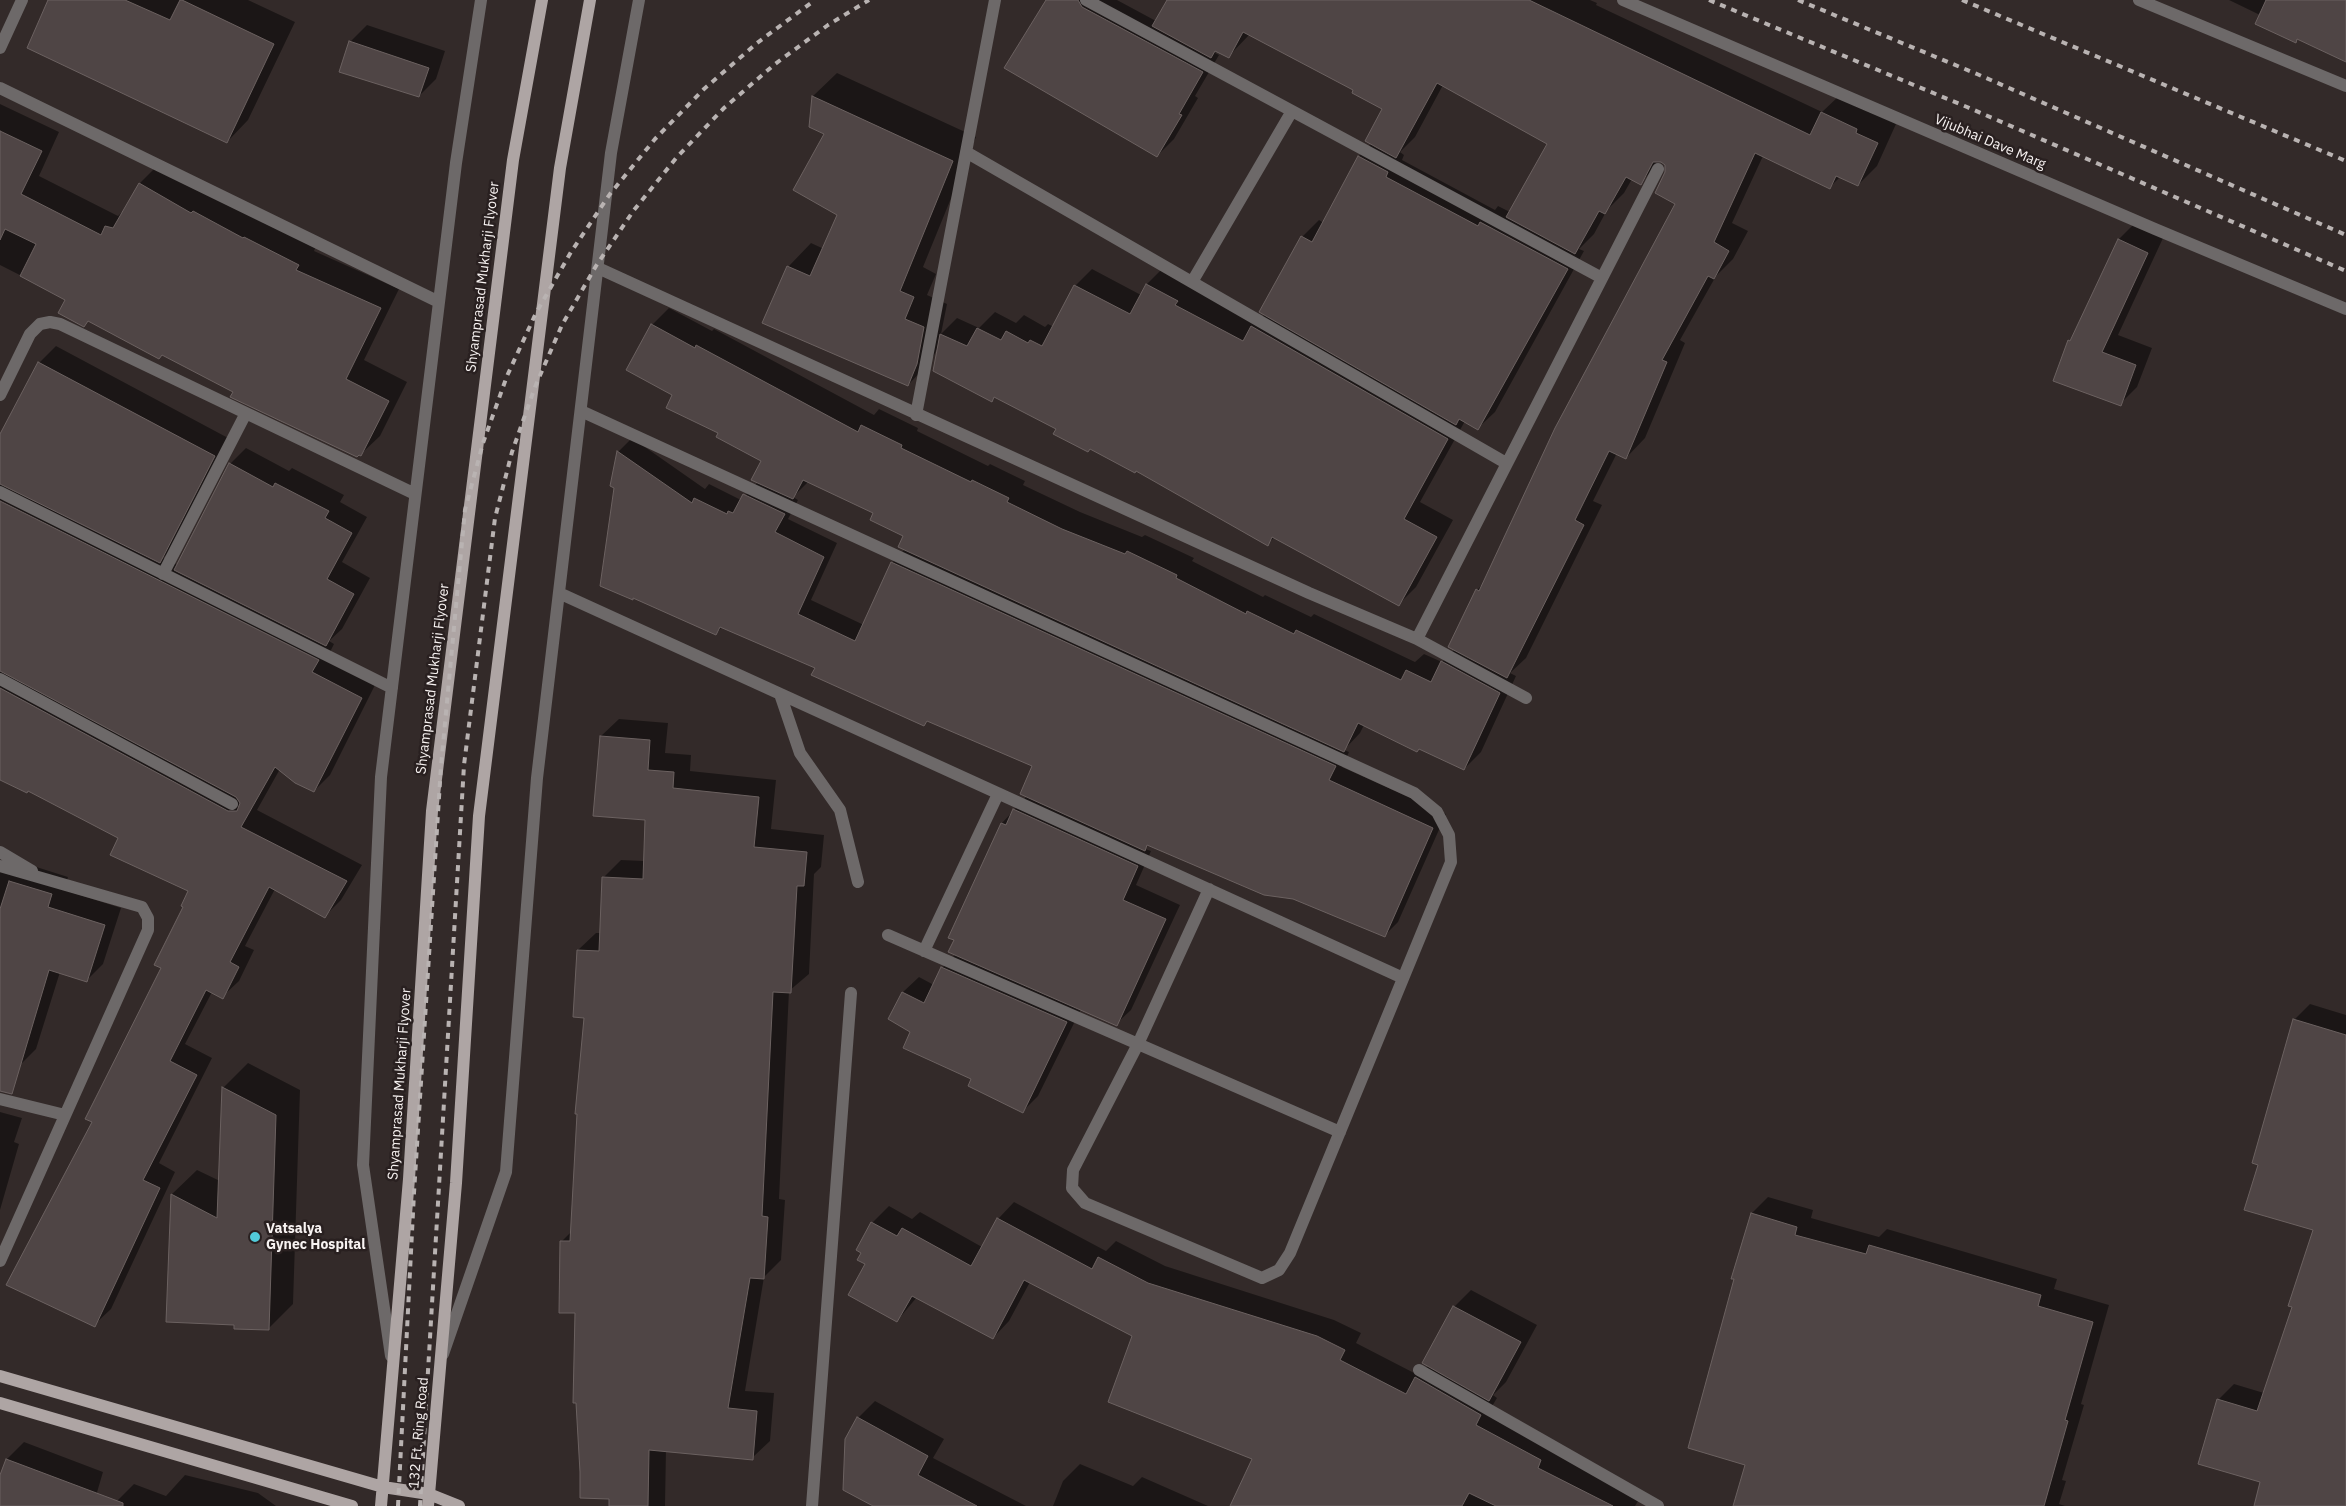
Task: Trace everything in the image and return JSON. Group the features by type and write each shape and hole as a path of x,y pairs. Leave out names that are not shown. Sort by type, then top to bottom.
{"main road":[{"name":"Shyamprasad Mukharji Flyover","path":"393,1366 409,1179 432,812 513,160 542,0"},
{"path":"440,1363 456,1183 479,816 560,168 590,0"},
{"name":"132 Ft. Ring Road","path":"428,1500 440,1363"},
{"path":"381,1506 393,1366"},
{"path":"0,1376 428,1500 460,1506"},
{"path":"0,1403 352,1506"}],"street":[{"path":"0,48 22,0"},
{"path":"393,1366 363,1165 381,777 456,163 481,0"},
{"path":"440,1363 506,1172 537,778 611,153 638,0"},
{"path":"916,415 995,0"},
{"path":"1086,0 1602,278"},
{"name":"Vijubhai Dave Marg","path":"1623,0 2346,309"},
{"path":"2139,0 2346,86"},
{"path":"0,88 439,302"},
{"path":"1192,282 1292,111"},
{"path":"966,152 1506,463"},
{"path":"1417,639 1658,169"},
{"path":"598,268 916,415 1309,593 1417,639 1526,698"},
{"path":"0,395 30,334 40,324 50,322 60,324 415,494"},
{"path":"581,411 1414,793 1437,812 1449,835 1450,862 1290,1253 1279,1270 1262,1278 1085,1203 1072,1188 1074,1170 1138,1044 1209,889"},
{"path":"163,574 246,413"},
{"path":"0,492 392,688"},
{"path":"559,593 1403,978"},
{"path":"0,679 232,804"},
{"path":"780,694 800,754 840,810 858,882"},
{"path":"924,950 998,794"},
{"path":"0,852 50,881"},
{"path":"0,866 142,907 148,918 148,930 0,1261"},
{"path":"888,935 1340,1132"},
{"path":"812,1506 851,993"},
{"path":"0,1099 65,1115"},
{"path":"1419,1370 1658,1506"}],"building":[{"path":"48,0 125,0 170,20 180,0 182,0 274,44 227,143 27,48"},
{"path":"1046,0 1078,0 1082,7 1203,72 1179,114 1182,115 1157,157 1004,68"},
{"path":"1167,0 1529,0 1810,135 1821,112 1857,129 1856,133 1878,143 1858,186 1836,176 1830,189 1755,153 1714,242 1729,251 1714,279 1708,276 1662,360 1667,362 1626,459 1609,451 1575,520 1584,525 1507,678 1448,647 1476,589 1479,591 1555,428 1675,204 1655,193 1665,172 1665,165 1661,162 1653,162 1641,185 1626,177 1605,214 1599,211 1575,254 1506,217 1547,144 1437,83 1396,158 1365,141 1382,109 1352,93 1353,90 1243,32 1229,58 1215,51 1211,58 1152,26"},
{"path":"2266,0 2346,0 2346,62 2297,39 2296,43 2255,24"},
{"path":"349,41 429,68 419,97 339,72"},
{"path":"812,96 953,161 900,291 914,297 905,319 924,327 917,364 908,386 762,323 787,266 810,276 837,215 793,190 824,134 809,127"},
{"path":"0,131 42,151 21,194 101,235 105,226 113,228 139,183 191,213 193,211 299,265 296,270 381,308 346,379 389,401 361,456 357,457 230,397 233,392 162,355 159,359 88,321 84,327 58,313 65,300 20,276 36,244 5,229 0,240"},
{"path":"1358,156 1388,172 1386,177 1478,226 1480,222 1568,269 1478,430 1459,419 1456,425 1259,312 1301,236 1312,242"},
{"path":"2118,239 2148,253 2102,352 2136,365 2121,406 2053,381 2068,340 2070,341"},
{"path":"1146,284 1178,301 1175,305 1243,341 1251,326 1448,439 1404,519 1437,537 1399,606 1272,537 1268,546 1136,471 1135,473 1090,449 1088,452 1053,434 1056,429 994,397 992,402 933,371 940,334 967,346 977,328 1001,340 1006,331 1028,343 1030,340 1042,346 1074,285 1130,314"},
{"path":"651,324 695,348 696,345 858,432 861,425 902,445 901,448 1009,498 1007,502 1062,529 1125,554 1127,551 1177,575 1176,578 1246,614 1247,611 1294,634 1296,630 1401,680 1406,670 1431,682 1441,661 1500,693 1464,770 1419,749 1417,752 1358,723 1344,752 898,547 903,536 870,520 873,513 803,480 793,499 751,480 761,461 716,437 718,433 666,408 672,395 626,370"},
{"path":"38,362 215,456 160,563 0,484 0,434"},
{"path":"617,451 692,503 694,498 727,514 728,511 733,513 743,494 785,514 775,532 824,557 798,614 855,641 891,562 1336,766 1329,780 1433,828 1385,937 1293,899 1264,895 1147,845 1145,851 1020,794 1032,766 927,721 924,726 811,675 815,668 720,627 716,635 633,598 633,600 600,586 614,488 610,486"},
{"path":"229,463 273,487 275,483 329,511 325,518 352,533 327,579 354,594 326,646 174,570"},
{"path":"0,501 319,660 312,672 362,698 314,792 295,783 275,767 241,827 347,881 325,918 269,887 230,962 239,967 223,999 206,990 170,1061 197,1075 143,1180 160,1188 95,1327 6,1285 92,1122 85,1119 161,968 154,965 183,907 181,906 188,891 110,855 118,838 28,791 27,793 0,780 0,688 228,811 237,811 240,803 236,797 0,671"},
{"path":"600,736 650,740 648,770 674,772 673,788 759,797 754,847 807,852 804,886 797,886 791,993 773,992 762,1216 768,1217 764,1279 750,1278 728,1408 757,1411 753,1460 649,1450 648,1506 609,1506 609,1499 580,1498 576,1403 573,1403 575,1313 559,1313 560,1241 570,1241 577,1114 575,1114 584,1018 573,1017 577,950 599,951 602,877 643,879 645,820 593,816"},
{"path":"1013,809 1138,866 1123,900 1166,919 1117,1026 948,952 954,940 948,938 1001,823 1006,825"},
{"path":"9,881 52,894 48,907 105,925 87,982 49,970 12,1094 0,1091 0,909"},
{"path":"941,967 1067,1022 1023,1113 968,1086 971,1079 903,1048 910,1032 888,1019 902,992 924,1003"},
{"path":"2293,1019 2346,1035 2346,1506 2254,1506 2260,1482 2198,1464 2217,1399 2257,1411 2292,1307 2288,1306 2313,1230 2244,1210 2258,1165 2252,1163"},
{"path":"222,1087 276,1115 269,1330 234,1329 234,1325 166,1322 171,1194 217,1218"},
{"path":"1751,1213 1797,1227 1795,1235 1866,1254 1869,1245 2041,1295 2038,1306 2093,1322 2065,1420 2068,1421 2044,1506 1733,1506 1745,1465 1688,1448 1734,1279 1731,1279"},
{"path":"997,1218 1092,1269 1098,1257 1148,1283 1317,1336 1345,1350 1340,1360 1406,1394 1415,1377 1481,1415 1476,1425 1541,1460 1538,1468 1613,1506 1496,1506 1469,1493 1462,1506 1230,1506 1252,1459 1108,1402 1132,1336 1024,1280 993,1339 912,1296 897,1322 848,1295 865,1264 857,1260 861,1253 856,1250 871,1222 897,1236 902,1228 971,1266"},
{"path":"1453,1306 1521,1342 1489,1401 1422,1363"},
{"path":"857,1417 928,1456 918,1475 977,1506 873,1506 843,1490 845,1439"},
{"path":"6,1459 123,1503 123,1506 0,1506 0,1475"}],"railway":[{"path":"398,1506 414,1193 441,766 465,510 483,443 507,376 536,313 571,252 610,194 655,139 704,89 757,43 815,0"},
{"path":"420,1506 464,765 495,518 512,452 535,387 562,325 596,266 634,210 677,157 724,108 775,64 828,25 869,0"},
{"path":"1709,0 1967,107 2346,271"},
{"path":"1798,0 1977,74 2346,235"},
{"path":"1962,0 2346,161"}],"place":[{"name":"Vatsalya Gynec Hospital","path":"255,1237"}]}
